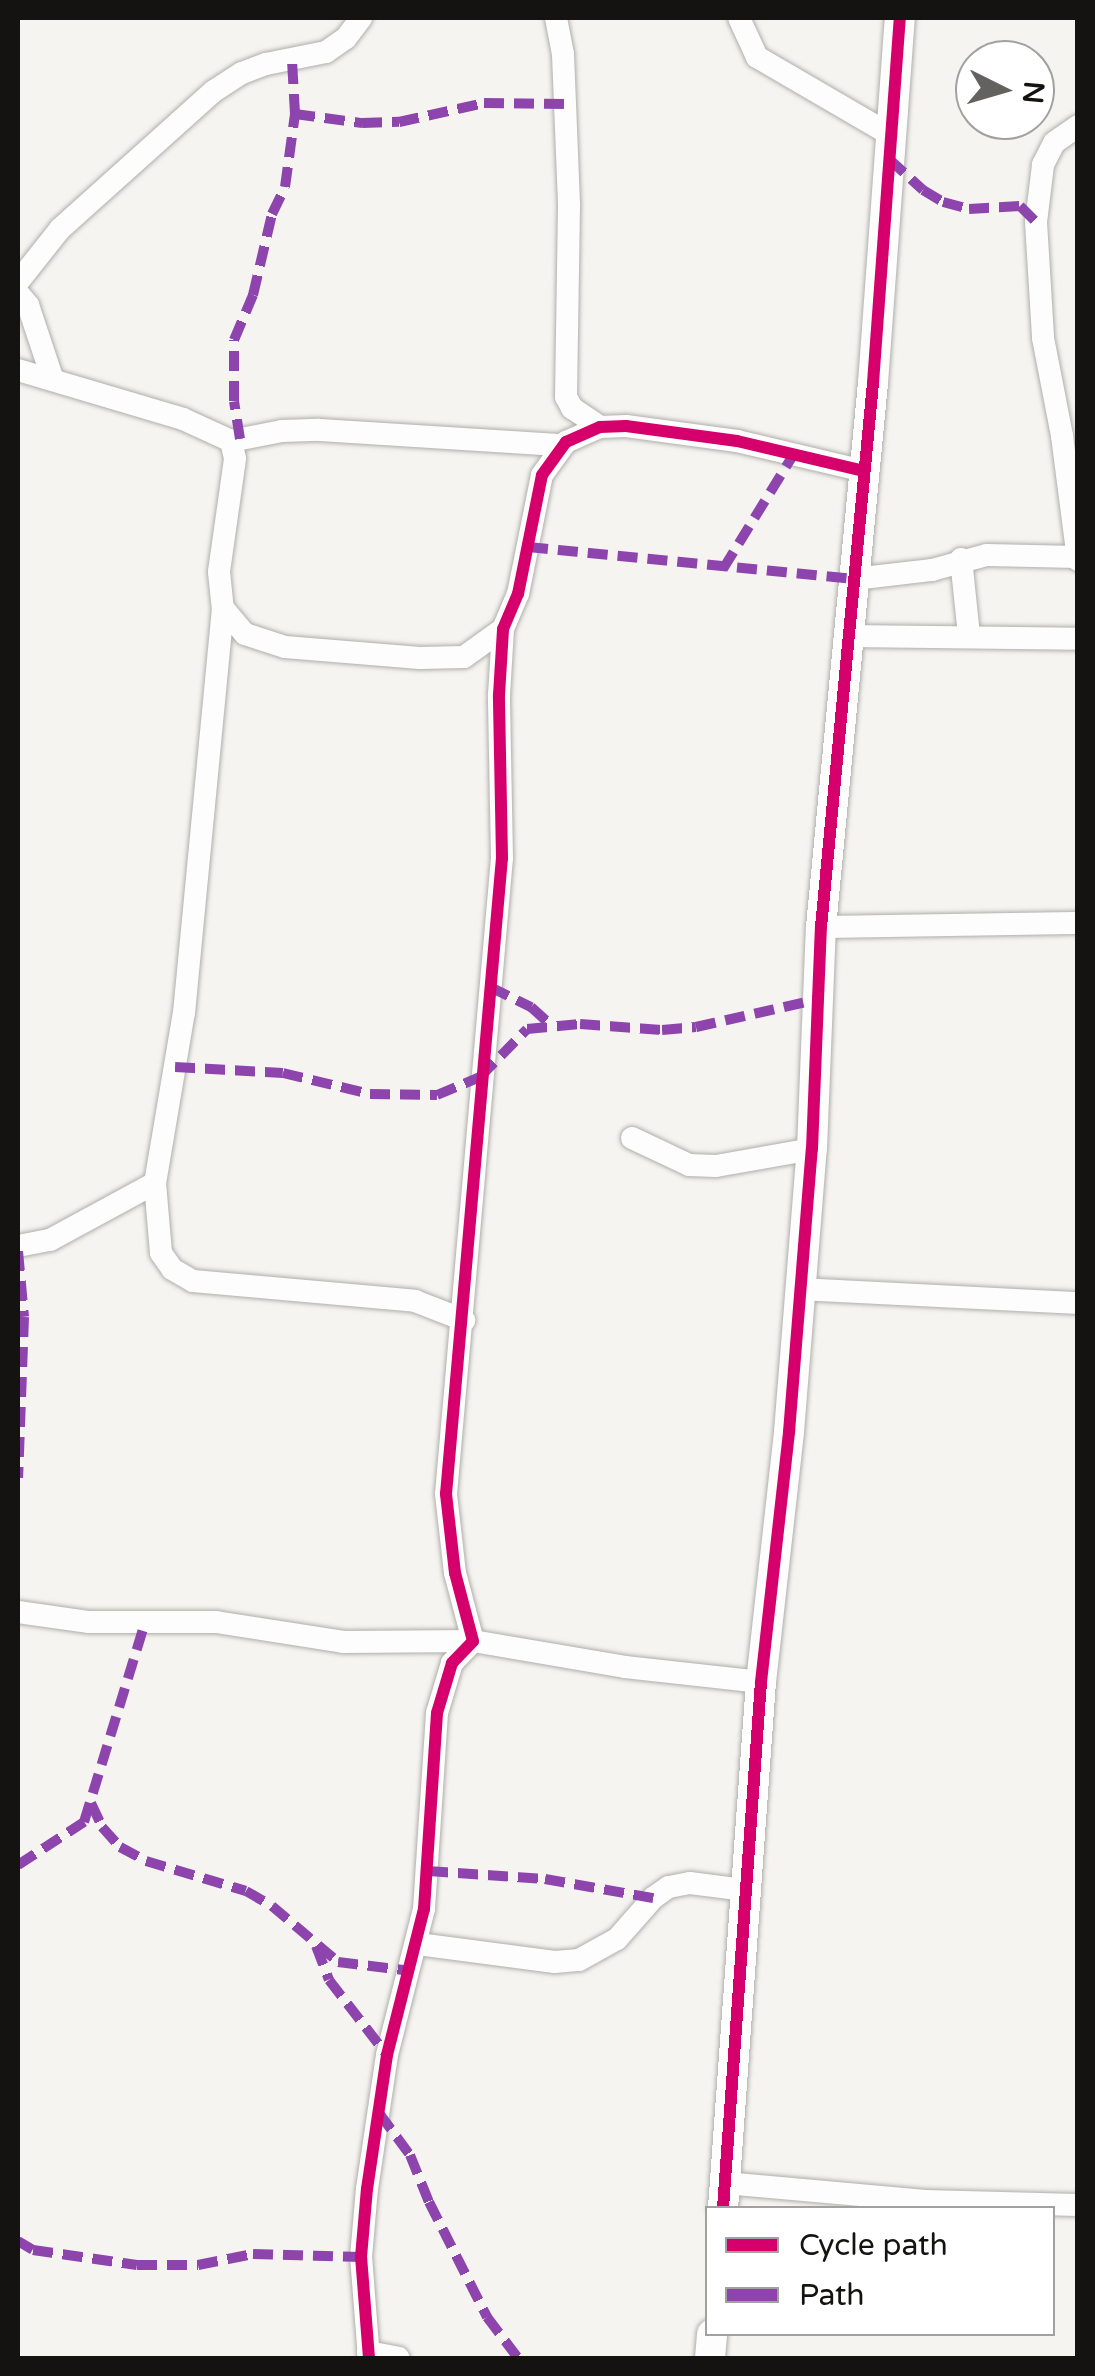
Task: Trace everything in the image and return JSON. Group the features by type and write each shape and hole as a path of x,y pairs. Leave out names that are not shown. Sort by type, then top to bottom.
{"street":[{"path":"18,282 60,229 214,91 242,72 326,52 346,38 361,18"},
{"path":"473,1641 455,1574 446,1494 502,858 499,695 504,630 518,594 542,475 555,450 566,397 569,206 563,54 556,18"},
{"path":"739,18 757,57 891,135"},
{"path":"900,18 864,471 821,927 812,1149 744,1890 724,2196 1078,2205"},
{"path":"854,579 932,570 961,559 1077,558 1041,319 1036,222 1044,165 1054,143 1078,126"},
{"path":"18,293 28,305 53,380"},
{"path":"18,370 183,419 231,442 282,430 319,430 555,450 600,426"},
{"path":"566,397 572,408 600,426 737,441 864,471"},
{"path":"231,442 235,459 219,572 223,608 184,1012 154,1183 160,1253 172,1270 193,1281 415,1301 464,1320"},
{"path":"961,559 970,635"},
{"path":"223,608 244,634 284,647 464,656 490,676 499,695"},
{"path":"464,656 504,630"},
{"path":"848,636 1078,639"},
{"path":"821,927 1078,923"},
{"path":"632,1138 689,1165 716,1166 812,1149"},
{"path":"18,1246 50,1240 154,1183"},
{"path":"800,1289 1078,1303"},
{"path":"18,1612 89,1622 216,1622 343,1642 473,1641 625,1667 762,1682"},
{"path":"398,2358 369,2355 361,2257 368,2189 387,2056 418,1944 426,1890 437,1713 452,1662 473,1641"},
{"path":"418,1944 555,1962 580,1960 617,1939 653,1898 670,1887 709,1884 744,1890"}],"marked path":[{"path":"240,439 234,401 234,340 253,295 272,214 285,187 295,114 292,60"},
{"path":"295,114 362,123 399,122 484,103 566,104"},
{"path":"889,159 923,190 943,202 969,209 1020,206 1036,222"},
{"path":"723,569 795,452"},
{"path":"528,547 854,579"},
{"path":"490,987 531,1007 550,1024"},
{"path":"175,1067 283,1073 370,1094 437,1095 480,1077 527,1029 580,1024 662,1030 696,1027 819,999"},
{"path":"18,1251 24,1317 18,1478"},
{"path":"18,1865 84,1822 145,1622"},
{"path":"91,1803 102,1827 120,1847 146,1861 246,1891 272,1906 338,1962 411,1971"},
{"path":"428,1871 545,1879 653,1898"},
{"path":"316,1946 329,1980 387,2055"},
{"path":"379,2113 410,2155 429,2202 487,2317 518,2358"},
{"path":"18,2241 33,2250 137,2265 198,2265 253,2254 361,2257"}],"cycle path":[{"path":"723,2206 761,1682 789,1432 812,1149 821,927 873,383 900,18"},
{"path":"369,2358 361,2257 367,2189 387,2055 424,1909 437,1713 452,1663 473,1641 455,1573 446,1494 502,858 499,695 503,629 518,594 542,475 566,442 600,427 626,426 737,441 864,471"}]}
